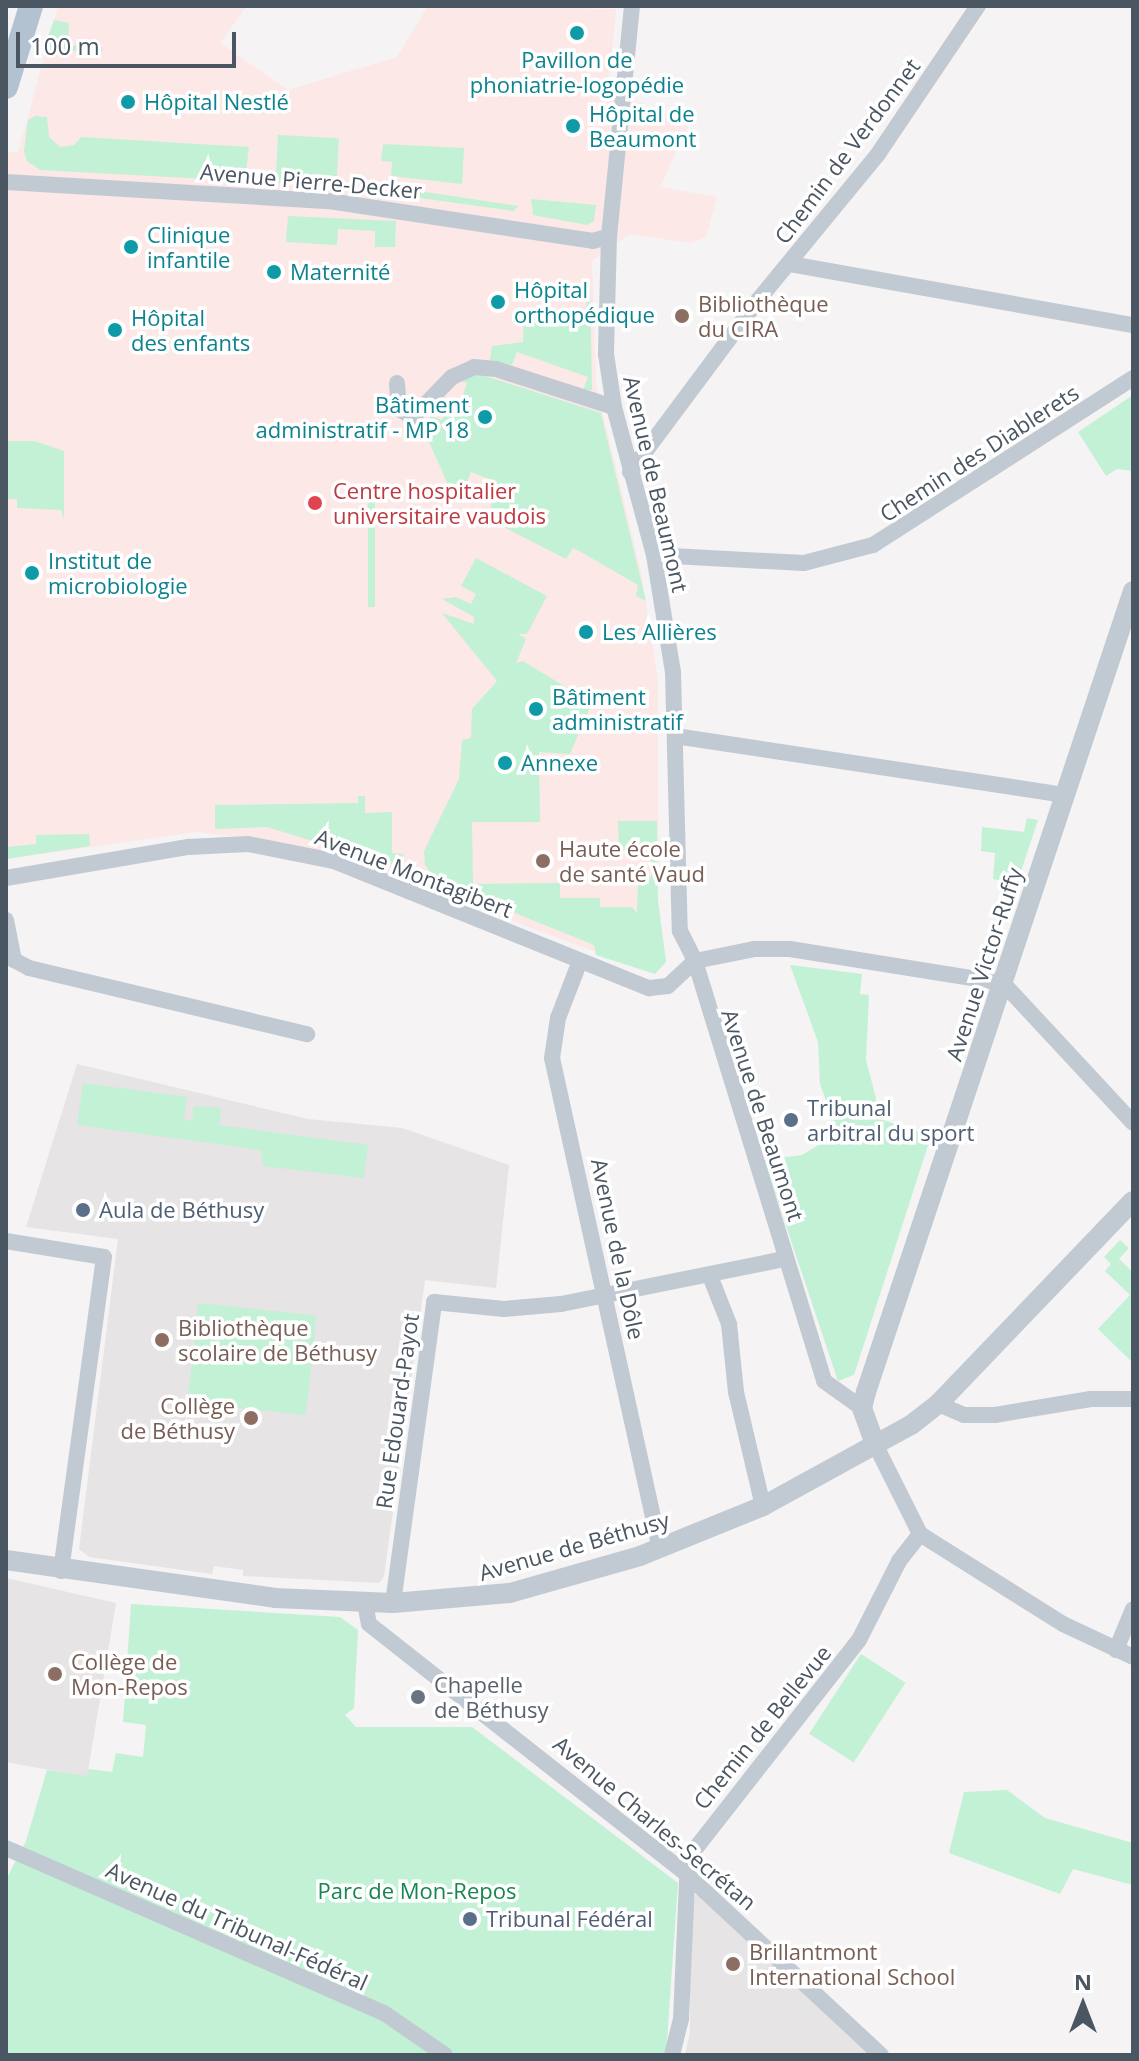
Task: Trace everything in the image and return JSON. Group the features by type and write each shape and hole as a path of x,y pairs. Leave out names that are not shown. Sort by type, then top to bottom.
{"main road":[{"path":"6,87 31,6"}],"street":[{"name":"Avenue de Beaumont","path":"632,6 609,236 606,354 614,407 654,555 673,672 676,898 680,931 695,961 824,1381 862,1408"},
{"name":"Chemin de Verdonnet","path":"630,472 878,154 978,6"},
{"name":"Avenue Pierre-Decker","path":"6,182 329,201 593,241 609,236"},
{"path":"790,264 1133,325"},
{"path":"397,383 399,409 413,417 452,377 474,367 496,369 614,407"},
{"name":"Chemin des Diablerets","path":"654,555 804,563 873,545 1133,378"},
{"name":"Avenue Victor-Ruffy","path":"862,1408 1133,591"},
{"path":"675,736 1066,795"},
{"name":"Avenue Montagibert","path":"6,878 188,847 278,848 334,861 649,988 668,986 695,961"},
{"path":"6,920 14,960 29,968 307,1034"},
{"path":"695,961 754,949 790,949 1003,983 1133,1123"},
{"name":"Avenue de la Dôle","path":"580,961 558,1018 552,1058 660,1549"},
{"name":"Avenue de Béthusy","path":"6,1560 61,1571 275,1598 393,1603 510,1593 660,1549 763,1506 875,1444 938,1404 1133,1201"},
{"path":"6,1241 104,1257 61,1571"},
{"path":"606,1296 785,1259"},
{"path":"710,1276 729,1324 736,1392 763,1506"},
{"name":"Rue Edouard-Payot","path":"393,1603 434,1302 504,1309 606,1296"},
{"path":"938,1404 964,1415 995,1415 1091,1399 1133,1399"},
{"path":"862,1408 875,1444 920,1534 1063,1624 1133,1657"},
{"name":"Chemin de Bellevue","path":"683,1871 729,1800 807,1712 859,1640 899,1561 920,1534"},
{"name":"Avenue Charles-Secrétan","path":"365,1602 369,1624 683,1871 881,2055"},
{"path":"1116,1650 1133,1609"},
{"name":"Avenue du Tribunal-Fédéral","path":"6,1848 384,2013 445,2055"},
{"path":"672,2055 681,2019 683,1871"}],"shaded area":[{"name":"Centre hospitalier universitaire vaudois","path":"58,6 247,6 220,43 288,90 397,57 428,6 616,9 608,89 689,124 660,187 717,197 706,237 691,243 630,234 592,261 596,385 641,572 658,681 658,900 666,962 655,974 335,855 276,841 196,832 6,859 6,151 18,153"},
{"name":"Collège de Béthusy","path":"77,1064 308,1119 402,1128 509,1165 496,1288 425,1280 384,1576 379,1583 243,1576 243,1570 214,1566 212,1574 89,1557 79,1549 118,1239 26,1227"},
{"name":"Collège de Mon-Repos","path":"6,1578 116,1603 87,1777 6,1762"},
{"name":"Brillantmont International School","path":"699,1894 875,2055 685,2055 690,2032 690,1897"}],"green space":[{"path":"54,20 69,23 68,45 102,47 102,52 49,50 45,45"},
{"path":"35,116 47,117 49,137 60,147 74,145 81,137 249,147 245,181 40,170 27,161 24,151 28,120"},
{"path":"278,135 339,138 336,186 275,183"},
{"path":"383,144 464,148 462,184 391,176 392,162 381,161"},
{"path":"393,187 518,207 513,211 392,194"},
{"path":"531,199 596,205 594,221 587,225 533,215"},
{"path":"288,216 396,221 395,247 375,247 375,231 338,229 337,245 286,242"},
{"path":"590,283 592,390 583,390 588,377 517,352 512,365 490,360 492,346 523,342 524,315 584,318"},
{"path":"476,373 601,413 646,601 636,596 638,585 581,552 573,548 566,559 488,519 497,482 471,472 463,493 467,499 454,498 422,426 431,416 442,420 451,401 460,404 467,383 457,379"},
{"path":"1133,395 1133,471 1117,469 1106,476 1078,432"},
{"path":"6,441 34,441 64,451 64,519 61,510 17,508 17,499 6,499"},
{"path":"368,497 375,497 375,607 368,607"},
{"path":"476,558 547,596 527,634 518,634 526,639 516,663 523,661 592,703 570,754 539,752 540,822 472,822 473,884 560,883 560,898 600,898 600,907 632,907 637,913 638,877 651,877 651,852 619,852 618,821 657,821 658,900 666,962 655,974 596,955 594,945 438,882 425,865 424,851 459,779 462,740 471,738 472,709 497,681 442,613 474,624 474,617 442,599 456,597 471,604 476,594 461,586"},
{"path":"358,796 365,796 365,813 392,812 392,853 404,854 400,863 387,864 267,827 215,829 215,805 358,803"},
{"path":"1027,818 1038,820 1017,883 993,879 995,853 981,851 982,827 1024,832"},
{"path":"89,834 90,846 6,859 6,847 36,844 36,835"},
{"path":"790,965 862,974 860,994 869,995 866,1060 876,1098 874,1117 931,1136 854,1375 838,1381 764,1160 802,1155 838,1133 820,1084 818,1042"},
{"path":"83,1083 187,1097 184,1120 192,1121 194,1106 221,1108 219,1125 368,1145 364,1178 263,1166 261,1150 77,1125"},
{"path":"1120,1240 1129,1248 1119,1259 1133,1272 1133,1363 1098,1329 1130,1295 1105,1271 1111,1264 1104,1257"},
{"path":"198,1303 316,1315 306,1415 188,1402"},
{"name":"Parc de Mon-Repos","path":"131,1604 340,1617 358,1630 354,1708 345,1715 356,1727 472,1727 678,1883 666,2055 6,2055 6,1880 26,1841 47,1770 87,1776 88,1769 112,1772 116,1753 143,1757 146,1725 123,1722"},
{"path":"861,1654 905,1683 854,1763 809,1734"},
{"path":"1007,1790 1045,1818 1133,1843 1133,1885 1073,1869 1060,1894 949,1853 964,1792"}],"place":[{"name":"Pavillon de phoniatrie-logopédie","path":"577,33"},
{"name":"Hôpital Nestlé","path":"128,102"},
{"name":"Hôpital de Beaumont","path":"573,126"},
{"name":"Clinique infantile","path":"131,247"},
{"name":"Maternité","path":"274,272"},
{"name":"Hôpital orthopédique","path":"498,302"},
{"name":"Bibliothèque du CIRA","path":"682,316"},
{"name":"Hôpital des enfants","path":"115,330"},
{"name":"Bâtiment administratif - MP 18","path":"485,417"},
{"name":"Centre hospitalier universitaire vaudois","path":"315,503"},
{"name":"Institut de microbiologie","path":"32,573"},
{"name":"Les Allières","path":"586,632"},
{"name":"Bâtiment administratif","path":"536,709"},
{"name":"Annexe","path":"505,763"},
{"name":"Haute école de santé Vaud","path":"543,861"},
{"name":"Tribunal arbitral du sport","path":"791,1120"},
{"name":"Aula de Béthusy","path":"83,1210"},
{"name":"Bibliothèque scolaire de Béthusy","path":"162,1340"},
{"name":"Collège de Béthusy","path":"251,1418"},
{"name":"Collège de Mon-Repos","path":"55,1674"},
{"name":"Chapelle de Béthusy","path":"418,1697"},
{"name":"Tribunal Fédéral","path":"470,1919"},
{"name":"Brillantmont International School","path":"733,1964"}]}
